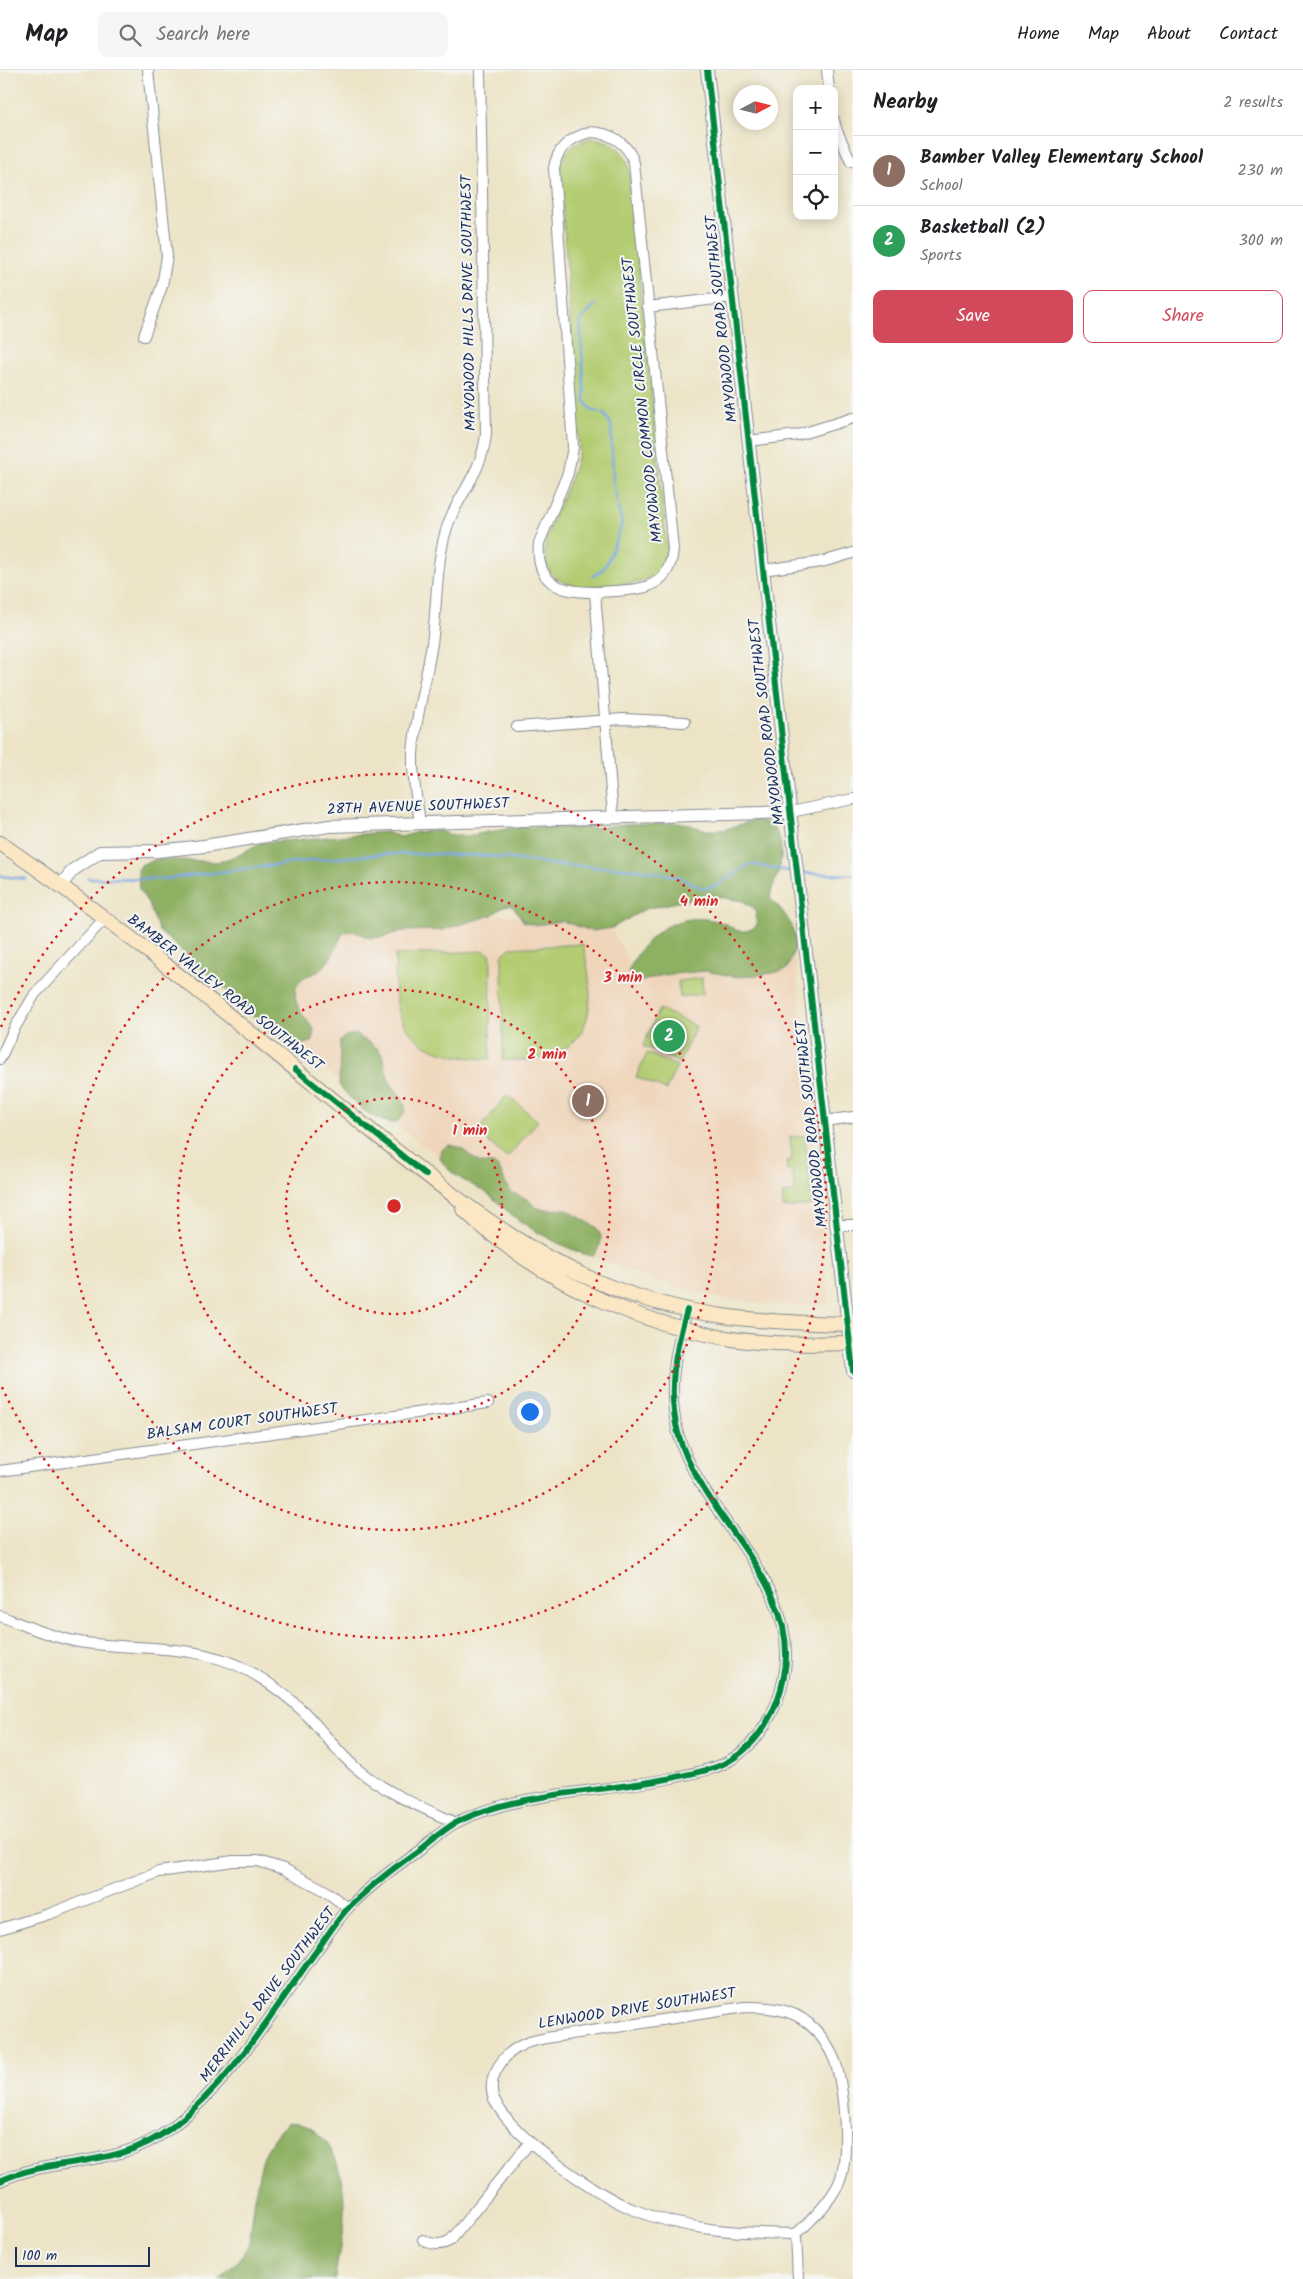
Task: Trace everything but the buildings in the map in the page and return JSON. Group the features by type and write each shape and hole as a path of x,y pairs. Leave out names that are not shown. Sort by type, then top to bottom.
{"main road":[{"name":"BAMBER VALLEY ROAD SOUTHWEST","path":"0,843 61,884 426,1174 539,1252 597,1281 687,1310 734,1320 766,1323 850,1324"},
{"name":"BAMBER VALLEY ROAD SOUTHWEST","path":"426,1174 476,1222 513,1250 560,1279 616,1306 681,1328 734,1339 769,1342 851,1343"}],"street":[{"path":"144,336 162,286 167,256 148,70"},
{"name":"MAYOWOOD HILLS DRIVE SOUTHWEST","path":"420,823 413,767 414,748 432,641 442,545 450,521 480,462 485,448 487,425 480,70"},
{"name":"MAYOWOOD ROAD SOUTHWEST","path":"707,70 762,570 800,891 835,1224 850,1324 853,1371"},
{"path":"827,70 829,85"},
{"path":"836,130 851,162"},
{"name":"MAYOWOOD COMMON CIRCLE SOUTHWEST","path":"591,132 606,134 620,142 631,154 635,174 648,307 673,556 668,570 652,584 639,589 595,593 564,590 550,581 539,559 539,542 568,473 573,455 574,435 554,175 558,155 568,142 575,137 591,132"},
{"path":"648,307 732,297"},
{"path":"748,441 798,435 853,418"},
{"path":"762,570 822,562 853,553"},
{"path":"595,593 613,816"},
{"path":"517,727 604,720 685,722"},
{"path":"791,812 853,799"},
{"name":"28TH AVENUE SOUTHWEST","path":"61,884 73,870 100,852 157,851 204,846 329,826 791,812"},
{"path":"0,1059 35,994 104,918"},
{"path":"824,1120 853,1116"},
{"path":"835,1224 853,1225"},
{"name":"MERRIHILLS DRIVE SOUTHWEST","path":"0,2181 38,2170 114,2157 168,2131 198,2107 228,2074 348,1908 394,1868 456,1822 488,1810 534,1799 650,1782 713,1768 728,1762 759,1737 769,1719 784,1676 786,1646 781,1616 768,1584 726,1525 693,1469 682,1443 674,1414 673,1385 675,1353 687,1310"},
{"name":"BALSAM COURT SOUTHWEST","path":"0,1471 488,1403"},
{"path":"0,1616 53,1636 81,1642 192,1651 212,1656 246,1670 276,1688 304,1712 354,1767 373,1782 408,1801 456,1822"},
{"path":"0,1929 49,1914 159,1872 233,1861 258,1862 284,1869 324,1890 348,1908"},
{"name":"LENWOOD DRIVE SOUTHWEST","path":"745,2007 768,2007 789,2012 809,2023 823,2039 835,2061 842,2103 845,2159 838,2184 815,2217 796,2234 730,2233 662,2219 608,2197 577,2179 530,2142 507,2117 494,2098 492,2081 498,2066 512,2051 524,2044 546,2038 745,2007"},
{"path":"423,2240 444,2244 451,2240 530,2142"},
{"path":"796,2234 798,2279"}],"shaded area":[{"path":"411,910 608,921 634,972 795,955 829,1299 826,1306 767,1304 722,1299 680,1289 625,1270 578,1250 440,1158 294,1046 312,1042 307,1022 297,1007 296,990 303,979 321,970 334,952 343,933 353,931 361,936"}],"green space":[{"path":"591,138 603,140 614,145 626,158 628,164 667,549 662,567 650,579 635,583 582,586 562,582 554,576 548,568 545,545 553,519 577,460 579,447 560,168 564,157 571,148"},
{"path":"754,820 771,825 776,831 781,846 780,864 770,899 779,907 793,930 794,949 787,969 773,973 738,977 705,971 663,975 639,982 631,981 628,972 635,958 654,935 665,927 692,919 707,919 742,931 749,930 757,925 755,909 743,901 719,897 686,900 645,909 612,928 592,931 562,921 536,925 524,922 513,906 506,905 492,915 442,930 402,931 383,937 370,938 353,931 343,933 324,966 303,978 298,984 295,991 297,1005 314,1029 312,1042 294,1046 269,1031 231,994 159,931 148,903 139,889 138,870 142,864 158,859 219,862 241,854 259,843 385,832 401,837 417,832 436,830 448,834 466,836 518,827 596,828 625,824 683,823 706,830 723,830"},
{"path":"583,944 587,962 590,998 588,1015 582,1030 573,1042 558,1052 534,1060 503,1060 502,955 510,948"},
{"path":"485,951 491,955 490,1059 446,1054 421,1042 410,1033 402,1020 397,1005 395,955"},
{"path":"702,978 703,994 680,997 678,981"},
{"path":"659,1009 696,1026 679,1063 643,1046"},
{"path":"356,1034 379,1050 383,1057 389,1080 403,1102 404,1112 395,1123 387,1122 371,1115 350,1098 339,1085 340,1041 346,1036"},
{"path":"647,1053 677,1066 666,1090 636,1077"},
{"path":"507,1095 538,1121 507,1158 477,1132"},
{"path":"805,1136 812,1205 783,1208 782,1194 795,1192 792,1170 787,1171 786,1162 792,1161 790,1137"},
{"path":"448,1145 459,1147 480,1163 494,1164 500,1170 506,1185 513,1193 527,1199 536,1207 544,1210 565,1209 596,1227 601,1236 600,1245 593,1256 576,1251 532,1229 517,1219 488,1194 455,1175 444,1165 440,1158 442,1150"},
{"path":"289,2122 305,2125 317,2133 327,2144 340,2172 343,2187 344,2218 335,2279 219,2279 240,2258 249,2243 261,2166 271,2142"}],"waterway":[{"path":"593,576 601,571 607,563 622,524 613,481 611,424 604,414 591,410 585,401 580,321 595,305"},
{"path":"88,878 164,879 316,860 384,854 489,856 558,865 638,869 679,877 704,889 718,885 750,864 793,872"},
{"path":"801,873 853,875"},
{"path":"0,876 26,879"}],"cycle path":[{"path":"707,70 853,1371"},
{"path":"295,1069 426,1175"},
{"path":"0,2181 21,2173 129,2150 150,2141 171,2128 212,2091 230,2070 264,2026 334,1925 349,1907 383,1877 459,1821 511,1803 566,1793 649,1782 710,1769 740,1754 758,1735 772,1713 781,1688 784,1676 786,1642 778,1610 764,1580 707,1494 690,1464 678,1433 673,1402 674,1371 679,1340 687,1310"}],"place":[{"name":"Basketball (2)","path":"669,1036"},
{"name":"Bamber Valley Elementary School","path":"588,1101"}]}
